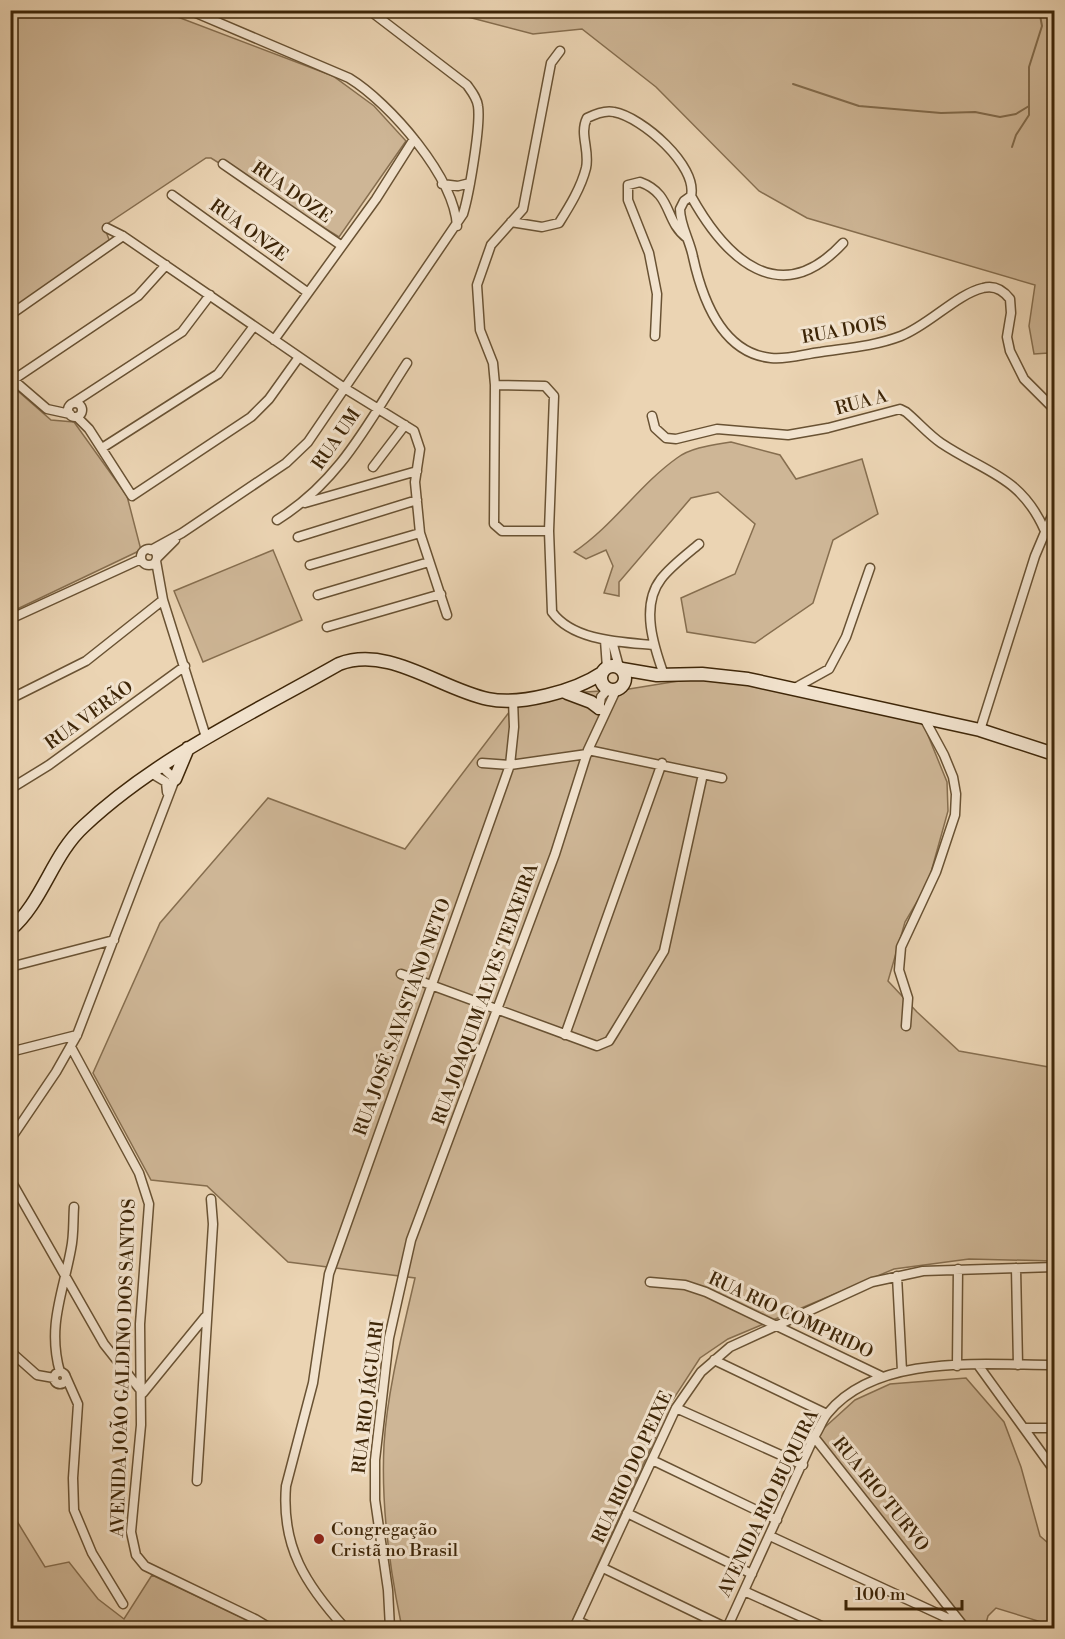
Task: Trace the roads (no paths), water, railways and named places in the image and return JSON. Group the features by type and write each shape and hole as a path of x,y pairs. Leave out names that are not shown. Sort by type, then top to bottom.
{"street":[{"path":"189,10 349,78 365,88 414,139 442,184 456,216 457,226"},
{"path":"160,586 144,562 143,551 151,550 182,533 299,452 346,389 463,214 470,183 479,108 475,95 467,86 369,10"},
{"path":"549,531 502,531 494,525 494,363 480,330 477,285 491,245 523,209 552,63 560,51"},
{"path":"512,222 542,227 559,224 586,168 584,125 588,117 610,111 629,118 677,155 688,174 688,199 725,245 747,266 762,273 784,274 805,270 824,262 843,243"},
{"path":"274,340 376,199 414,139"},
{"name":"RUA DOZE","path":"223,164 342,246"},
{"path":"655,336 657,294 649,253 628,200 628,184 640,182 655,191 667,204 676,228 688,238"},
{"path":"442,184 458,186 470,183"},
{"name":"RUA ONZE","path":"172,195 307,292"},
{"name":"RUA DOIS","path":"688,199 680,213 701,286 718,324 737,344 762,357 785,358 888,340 921,328 976,290 992,286 1010,299 1011,313 1007,337 1014,360 1031,389 1054,409"},
{"path":"107,228 123,236 346,389 405,425 418,437 420,448 415,482 420,533 447,615"},
{"path":"10,315 123,236"},
{"path":"166,265 138,296 12,379 47,409 57,412 75,410 94,391 182,332 210,295"},
{"path":"102,448 218,374 254,326"},
{"path":"75,410 132,496 251,417 269,399 299,357"},
{"name":"RUA UM","path":"277,520 304,503 337,469 407,363"},
{"path":"495,384 545,386 554,396 549,531 549,601 552,612 568,626 609,641 653,645"},
{"name":"RUA A","path":"652,416 655,428 661,434 666,438 676,439 717,429 788,435 828,428 900,409 940,442 1020,491 1038,514 1045,531"},
{"path":"374,467 405,425"},
{"path":"304,503 417,471"},
{"path":"297,537 417,500"},
{"path":"980,730 1045,531 1054,511"},
{"path":"10,619 144,562 157,559 182,533"},
{"path":"310,565 420,533"},
{"path":"661,675 653,645 651,618 656,587 665,575 699,544"},
{"path":"151,550 157,559 160,586 206,737"},
{"path":"318,595 429,562"},
{"path":"793,688 829,669 846,637 870,568"},
{"path":"327,627 441,594"},
{"path":"10,699 86,662 164,600"},
{"path":"600,722 601,697 625,680 612,669 609,641"},
{"path":"10,930 27,912 62,851 78,831 156,769 188,748 339,664 351,660 382,661 487,699 513,700 613,688 661,675"},
{"name":"RUA VERÃO","path":"10,789 49,765 185,666"},
{"path":"563,693 612,669 661,675 702,674 748,678 980,730 1054,754"},
{"path":"612,669 602,681 613,688"},
{"name":"RUA JOAQUIM ALVES TEIXEIRA","path":"401,1277 411,1240 498,1011 555,854 588,752 613,688"},
{"path":"563,693 591,702 599,708"},
{"name":"RUA JOSÉ SAVASTANO NETO","path":"345,1629 318,1598 303,1574 290,1536 285,1503 286,1486 313,1383 327,1281 510,765 514,727 513,700"},
{"path":"906,1026 908,998 899,970 901,947 936,872 955,814 956,794 953,777 924,718"},
{"path":"10,1140 77,1035 166,798 188,748"},
{"path":"482,764 510,765 588,752 662,764 722,778"},
{"path":"565,1035 662,764"},
{"path":"156,769 175,779"},
{"path":"156,769 166,782 166,798"},
{"path":"401,974 597,1046 609,1041 664,951 703,774"},
{"path":"10,967 114,940"},
{"path":"10,1052 77,1035"},
{"name":"AVENIDA JOÃO GALDINO DOS SANTOS","path":"71,1047 139,1173 149,1203 140,1324 143,1393 131,1514 132,1544 136,1555 145,1566 255,1619 270,1629"},
{"path":"10,1179 104,1344 143,1393 205,1317"},
{"path":"197,1481 205,1317 213,1224 211,1199"},
{"path":"60,1378 55,1334 57,1301 72,1245 74,1207"},
{"name":"RUA RIO DO PEIXE","path":"576,1625 676,1407 690,1384 714,1359 730,1347 858,1287 897,1276 958,1269 1054,1267"},
{"path":"1016,1268 1018,1365"},
{"path":"957,1366 958,1269"},
{"path":"897,1276 902,1371"},
{"name":"RUA RIO JÁGUARI","path":"390,1629 388,1590 374,1481 389,1338 401,1277"},
{"name":"RUA RIO COMPRIDO","path":"650,1282 693,1287 777,1324 881,1376"},
{"path":"12,1352 37,1375 60,1378 74,1392 78,1404 73,1478 74,1510 92,1553 123,1604"},
{"path":"10,1364 12,1352"},
{"path":"714,1359 827,1414"},
{"path":"978,1365 1054,1470"},
{"name":"AVENIDA RIO BUQUIRA","path":"727,1628 814,1437 827,1414 856,1390 881,1376 902,1371 978,1365 1054,1365"},
{"path":"676,1407 803,1465"},
{"path":"1024,1428 1054,1428"},
{"name":"RUA RIO TURVO","path":"814,1437 895,1537 963,1627"},
{"path":"651,1460 777,1520"},
{"path":"627,1514 752,1574"},
{"path":"770,1536 963,1627"},
{"path":"603,1568 727,1628"},
{"path":"744,1591 826,1629"},
{"path":"576,1625 593,1629"}],"waterway":[{"path":"1012,147 1016,135 1029,115 1029,67 1042,26 1039,10"},
{"path":"793,84 859,106 941,113 975,112 1000,117 1016,114 1029,106"}],"place":[{"name":"Congregação Cristã no Brasil","path":"319,1539"}]}
